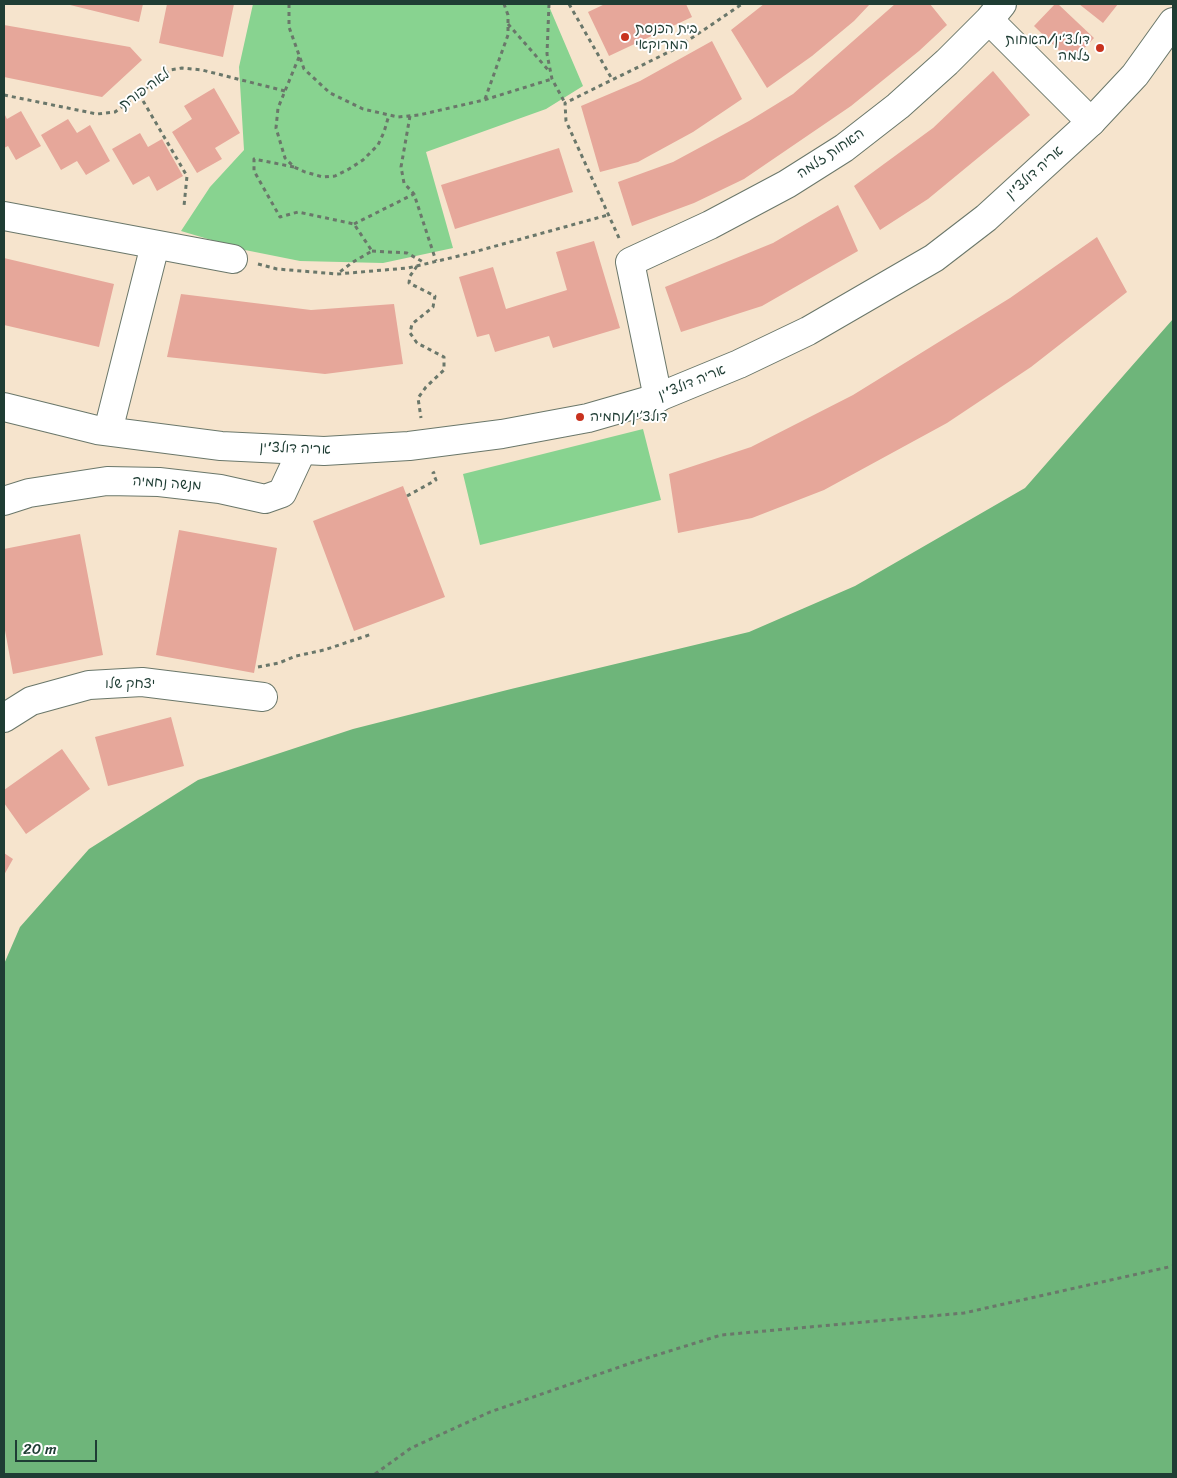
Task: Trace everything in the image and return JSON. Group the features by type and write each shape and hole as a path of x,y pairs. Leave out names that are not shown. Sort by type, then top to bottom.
{"street":[{"path":"995,12 1091,122"},
{"name":"האחות זלמה","path":"630,262 719,220 787,184 844,148 898,106 940,68 995,12"},
{"name":"אריה דולצ'ין","path":"4,408 108,431 221,446 324,451 424,444 502,434 580,420 658,398 739,364 808,330 934,258 993,212 1091,122 1135,75 1173,22"},
{"path":"4,216 233,259"},
{"path":"108,431 155,245"},
{"path":"630,262 658,398"},
{"name":"מנשה נחמיה","path":"4,502 29,493 107,481 159,482 220,489 265,499 282,493 302,450"},
{"name":"יצחק שלו","path":"4,718 31,700 89,684 142,682 264,697"}],"path":[{"path":"289,4 290,27 304,69 330,93 363,109 398,117 410,116 484,100 552,79"},
{"path":"484,100 508,35 508,15 504,4"},
{"path":"549,4 547,54 552,79 565,103 566,121 630,262"},
{"path":"569,4 612,79"},
{"path":"565,103 677,48 742,4"},
{"path":"508,24 551,72"},
{"path":"294,167 285,158 276,128 278,108 300,57"},
{"name":"לאה פורת","path":"4,96 97,114 115,112 170,70 182,68 202,70 285,91"},
{"path":"139,94 187,176 184,206"},
{"path":"389,115 378,145 363,160 349,170 335,176 323,177 294,167 254,159 254,171 280,217 298,212 354,224 414,194"},
{"path":"410,116 401,168 404,183 414,194 436,261"},
{"path":"233,259 276,269 337,274 418,265 608,215"},
{"path":"354,224 372,251"},
{"path":"337,274 372,251 407,253 425,263"},
{"path":"418,265 410,276 408,283 435,296 434,307 412,324 410,333 417,343 444,357 444,370 426,387 418,398 424,444"},
{"path":"406,496 431,483"},
{"path":"296,656 324,650 372,634"},
{"path":"375,1474 411,1448 490,1412 631,1363 721,1335 964,1313 1173,1266"}],"green space":[{"path":"253,4 548,4 583,86 546,109 426,152 453,248 383,263 300,261 245,250 181,231 210,187 244,150 239,67"},
{"path":"1173,319 1173,1474 4,1474 4,964 20,927 89,849 198,780 353,729 749,632 855,586 1025,488"},
{"path":"643,429 661,500 480,545 463,474"}],"building":[{"path":"66,4 143,4 139,22"},
{"path":"167,4 234,4 223,57 159,43"},
{"name":"בית הכנסת המרוקאי","path":"605,4 686,4 692,17 609,56 588,12"},
{"path":"764,4 870,4 854,21 812,56 767,88 731,30"},
{"path":"895,4 930,4 947,25 919,51 851,106 744,179 694,203 632,226 618,182 673,162 749,121 793,94"},
{"path":"1055,4 1058,4 1094,38 1071,62 1034,26"},
{"path":"1079,4 1118,4 1103,23"},
{"path":"4,25 130,47 142,60 102,97 4,77"},
{"path":"712,41 742,99 693,132 638,162 600,172 581,106 640,81"},
{"path":"993,71 1030,115 928,199 880,230 854,186 933,128"},
{"path":"214,88 240,133 215,148 222,159 197,173 172,132 192,119 184,106"},
{"path":"21,111 41,146 16,160 8,146 4,148 4,113 7,119"},
{"path":"68,119 77,133 90,125 110,161 86,175 77,161 61,170 41,135"},
{"path":"140,133 148,147 162,139 183,176 157,191 149,176 133,185 112,149"},
{"path":"559,148 573,192 455,229 441,185"},
{"path":"838,205 858,251 762,306 681,332 665,287 773,243"},
{"path":"1097,237 1127,292 1031,367 947,423 824,490 752,518 678,533 669,474 751,447 853,395 1010,298"},
{"path":"594,241 620,328 553,348 549,336 495,352 489,334 477,337 459,277 493,267 506,309 567,290 556,252"},
{"path":"4,258 114,284 99,347 4,325"},
{"path":"181,294 311,310 394,304 403,364 325,374 167,357"},
{"path":"403,486 445,597 354,631 313,521"},
{"path":"179,530 277,548 254,673 156,655"},
{"path":"80,534 103,655 13,674 4,625 4,549"},
{"path":"171,717 184,766 108,786 95,737"},
{"path":"62,749 90,789 26,834 4,803 4,790"},
{"path":"4,853 13,859 4,875"}],"place":[{"name":"בית הכנסת המרוקאי","path":"625,37"},
{"name":"דולצ׳ין/האחות זלמה","path":"1100,48"},
{"name":"דולצ׳ין/נחמיה","path":"580,417"}]}
